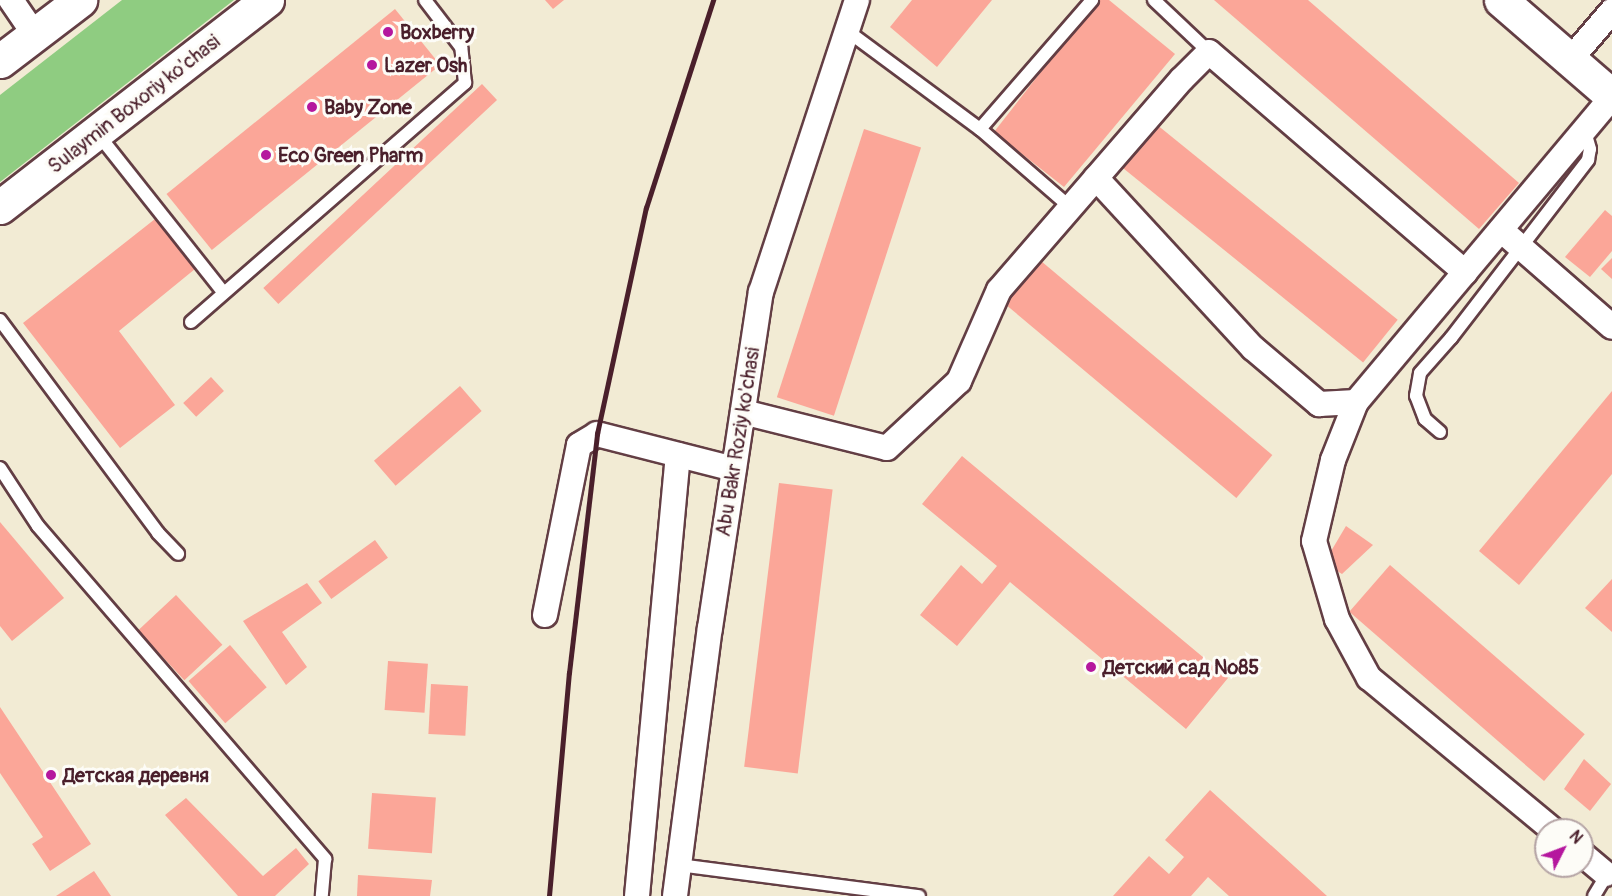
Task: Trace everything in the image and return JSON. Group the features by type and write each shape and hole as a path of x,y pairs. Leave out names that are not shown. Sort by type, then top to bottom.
{"main road":[{"path":"0,61 80,0"},
{"name":"Sulaymin Boxoriy ko'chasi","path":"0,207 267,0"},
{"path":"1501,0 1612,96"}],"street":[{"path":"11,0 35,35"},
{"name":"Abu Bakr Roziy ko'chasi","path":"675,896 761,292 857,0"},
{"path":"1570,60 1611,14"},
{"path":"743,412 887,448 960,381 999,290 1209,52 1464,272"},
{"path":"1538,818 1369,678 1337,619 1314,541 1334,459 1356,402 1612,96"},
{"path":"1096,178 1253,348 1269,362 1319,404 1356,402"},
{"path":"1501,230 1612,327"},
{"path":"544,615 579,445 597,434 734,469"},
{"path":"637,896 678,455"},
{"path":"1594,862 1609,871"}],"lane":[{"path":"191,322 465,83 461,46 425,0"},
{"path":"980,129 1092,0"},
{"path":"1154,0 1209,52"},
{"path":"846,30 980,129 1070,207"},
{"path":"1440,432 1425,419 1416,396 1420,373 1588,160 1590,149 1585,131"},
{"path":"96,133 223,292"},
{"path":"0,320 159,533 178,554"},
{"path":"0,468 38,526 325,859 322,896"},
{"path":"679,865 919,896"},
{"path":"1594,896 1609,871"}],"green space":[{"path":"122,0 234,0 0,182 0,95"}],"building":[{"path":"545,0 564,0 553,9"},
{"path":"912,0 992,0 937,67 890,27"},
{"path":"1097,0 1109,0 1175,54 1064,187 994,132"},
{"path":"1214,0 1308,0 1519,183 1479,229"},
{"path":"395,9 440,65 212,250 167,194"},
{"path":"482,84 497,100 278,304 263,288"},
{"path":"1156,124 1398,320 1363,362 1121,167"},
{"path":"864,129 921,148 834,416 777,397"},
{"path":"1605,210 1612,216 1612,251 1590,277 1565,257"},
{"path":"155,219 195,269 119,331 175,405 120,448 23,323"},
{"path":"1612,258 1612,279 1601,269"},
{"path":"1041,261 1272,455 1236,498 1005,304"},
{"path":"211,377 224,391 196,417 183,403"},
{"path":"460,386 482,411 396,486 374,461"},
{"path":"1612,391 1612,474 1519,585 1479,551"},
{"path":"962,456 1228,678 1186,729 1010,582 957,646 920,615 961,565 982,584 997,566 922,504"},
{"path":"779,483 833,490 798,773 744,767"},
{"path":"0,522 64,598 12,641 0,626"},
{"path":"1346,526 1373,545 1342,574 1324,563"},
{"path":"375,540 388,558 331,599 318,581"},
{"path":"1390,565 1585,734 1544,781 1349,612"},
{"path":"1612,579 1612,632 1585,608"},
{"path":"307,583 322,603 282,632 307,667 286,685 243,621"},
{"path":"176,595 222,645 184,680 138,630"},
{"path":"230,645 267,687 225,723 188,681"},
{"path":"388,661 428,664 424,713 385,710"},
{"path":"431,684 468,686 465,736 428,734"},
{"path":"0,707 91,844 50,871 32,844 43,837 0,773"},
{"path":"1584,759 1611,784 1590,811 1564,789"},
{"path":"1210,790 1327,896 1229,896 1208,877 1191,896 1113,896 1149,856 1169,874 1184,857 1165,840"},
{"path":"372,793 436,797 432,853 368,849"},
{"path":"186,798 263,876 296,848 309,864 275,896 238,896 165,815"},
{"path":"94,871 111,896 56,896"},
{"path":"358,875 432,880 430,896 357,896"}],"railway":[{"path":"549,896 569,673 597,434 646,208 713,0"}],"place":[{"name":"Boxberry","path":"388,32"},
{"name":"Lazer Osh","path":"372,65"},
{"name":"Baby Zone","path":"312,107"},
{"name":"Eco Green Pharm","path":"266,155"},
{"name":"Детский сад №85","path":"1091,667"},
{"name":"Детская деревня","path":"51,775"}]}
